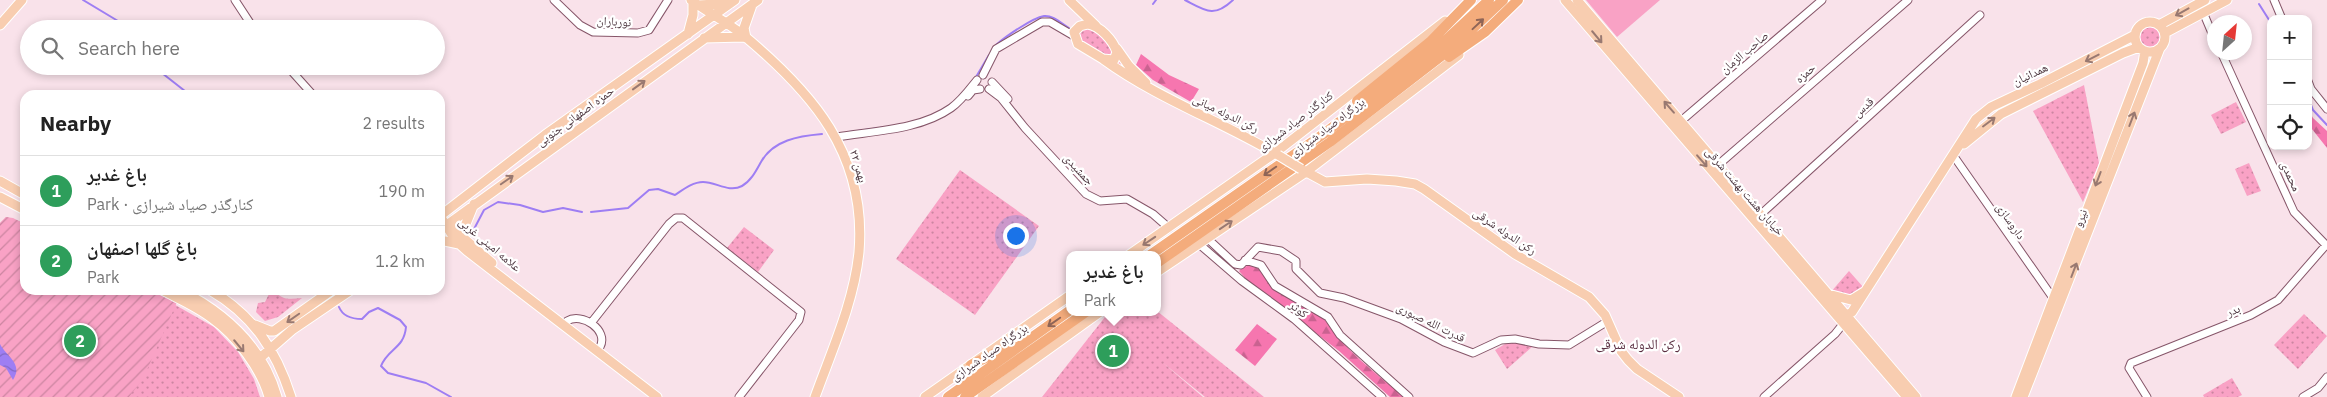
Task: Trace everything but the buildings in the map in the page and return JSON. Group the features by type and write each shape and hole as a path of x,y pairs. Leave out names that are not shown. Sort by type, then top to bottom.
{"highway":[{"path":"1328,137 1364,94 1442,30 1470,0"},
{"name":"بزرگراه صیاد شیرازی","path":"1156,251 1328,137 1446,40 1489,0"},
{"name":"بزرگراه صیاد شیرازی","path":"1161,260 1453,47 1503,0"},
{"path":"1328,137 1385,108 1446,59 1485,32 1518,0"},
{"name":"بزرگراه صیاد شیرازی","path":"948,397 1066,313"},
{"name":"بزرگراه صیاد شیرازی","path":"966,397 1080,316"},
{"path":"971,365 1038,333"},
{"path":"975,397 1013,369 1034,348"}],"main road":[{"path":"0,25 22,0"},
{"path":"1069,0 1097,26"},
{"path":"1069,0 1075,14 1075,32"},
{"name":"کنارگذر صیاد شیرازی","path":"1135,251 1260,163 1276,154 1414,47 1470,0"},
{"name":"خیابان هشت بهشت شرقی","path":"1565,0 1834,313 1848,320 1916,397"},
{"name":"خیابان هشت بهشت شرقی","path":"1577,0 1827,293 1907,397"},
{"path":"2162,29 2204,0"},
{"path":"2162,29 2164,41 2160,48 2150,52 2142,49 2135,35 2138,27 2146,22 2162,29 2227,0"},
{"path":"688,34 694,14 694,2 733,2"},
{"name":"۲۲ بهمن","path":"694,2 746,38 793,80 814,103 836,136 850,173 857,206 859,252 848,304 815,397"},
{"name":"حمزه اصفهانی جنوبی","path":"445,212 477,186 733,2"},
{"path":"704,38 735,36 746,38 744,28 755,2"},
{"name":"حمزه اصفهانی جنوبی","path":"445,226 755,2"},
{"path":"1075,32 1086,24 1097,26"},
{"name":"رکن الدوله میانی","path":"1097,26 1129,66 1162,96"},
{"name":"رکن الدوله میانی","path":"1075,32 1080,46 1122,73 1162,96 1254,141 1276,154"},
{"path":"1161,269 1392,108 1485,32"},
{"name":"همدانیان","path":"1848,320 1976,119 1991,107 2135,35"},
{"path":"676,43 684,52"},
{"name":"نیرو","path":"2016,397 2160,48"},
{"path":"1104,60 1114,60 1117,54 1116,49"},
{"name":"همدانیان","path":"1952,155 1979,130 2001,114 2124,53 2142,49"},
{"name":"نیرو","path":"2023,397 2143,62 2142,49"},
{"path":"2143,62 2152,67"},
{"path":"1122,73 1122,66 1129,66"},
{"path":"1685,140 1693,134"},
{"path":"1254,141 1259,153 1260,163"},
{"name":"رکن الدوله شرقی","path":"1276,154 1326,182 1368,179 1415,184 1515,254 1588,297 1608,321 1621,351 1628,360 1679,397"},
{"path":"0,181 20,192"},
{"path":"477,186 486,195"},
{"path":"0,197 20,207"},
{"path":"445,240 462,242 463,231 475,203"},
{"name":"علامه امینی غربی","path":"445,229 657,397"},
{"name":"علامه امینی غربی","path":"462,242 664,397"},
{"path":"1827,293 1851,300 1868,288"},
{"path":"180,295 214,320 229,334 251,360 263,381 269,397"},
{"path":"182,295 216,311 244,337 260,358 277,397"},
{"path":"219,295 249,321 264,338 278,361 291,397"},
{"path":"252,347 325,295"},
{"path":"260,358 344,295"},
{"path":"925,397 1066,298"},
{"path":"982,397 1094,316"},
{"path":"249,321 265,330 274,330"},
{"path":"274,330 274,338 278,340 283,339"},
{"path":"278,361 277,349 283,339"}],"street":[{"path":"235,0 248,20"},
{"name":"نورباران","path":"554,0 580,24 593,32 638,34 649,30 668,0"},
{"name":"صاحب الزمان","path":"1681,121 1822,0"},
{"name":"حمزه","path":"1718,165 1908,0"},
{"path":"2274,0 2280,15"},
{"path":"2203,12 2207,21"},
{"name":"قدس","path":"1760,215 1980,15"},
{"path":"886,131 937,116 956,104 980,77 996,49 1042,22 1050,22 1075,32"},
{"name":"محمدی","path":"2225,60 2294,212 2327,246"},
{"path":"295,75 309,90"},
{"name":"جمشیدی","path":"980,77 989,76 991,85 1015,111 1032,134 1063,169 1093,198 1100,201 1128,199 1153,214 1169,228"},
{"path":"980,77 980,89"},
{"path":"836,136 914,126 944,116 959,105 972,91 991,85"},
{"path":"2312,90 2327,109"},
{"name":"داروسازی","path":"1952,155 2057,300"},
{"path":"591,323 669,224 676,218 683,218 801,312 799,320 739,397"},
{"path":"1207,238 1234,264 1240,265 1245,260 1261,265 1274,286 1328,317 1340,335 1409,397"},
{"name":"کوثر","path":"1198,244 1242,281 1294,319 1382,397"},
{"name":"بدر","path":"2147,397 2129,365 2251,315 2278,300 2327,246"},
{"name":"قدرت الله صبوری","path":"1245,260 1258,247 1281,252 1296,261 1296,269 1320,293 1344,298 1401,319 1472,353 1501,340 1515,339 1539,344 1569,345 1608,321"},
{"path":"567,321 578,318 591,323 603,339 600,347"},
{"path":"1764,397 1835,334 1848,320"},
{"path":"2303,397 2318,388 2327,377"}],"shaded area":[{"path":"1586,0 1660,0 1617,37"},
{"path":"1093,25 1144,80 1082,47 1074,32"},
{"path":"2149,26 2157,29 2160,37 2157,45 2149,48 2141,45 2138,37 2141,29"},
{"path":"2084,85 2099,163 2083,202 2033,111"},
{"path":"2236,102 2246,122 2221,134 2211,115"},
{"path":"2249,163 2261,191 2247,196 2235,169"},
{"path":"960,170 1039,226 975,315 896,259"},
{"path":"6,217 20,221 20,295 158,295 214,327 238,352 254,379 260,397 0,397 0,223"},
{"path":"6,217 20,222 20,295 162,295 177,302 143,379 129,397 0,397 0,223"},
{"path":"744,227 774,250 758,272 727,248"},
{"path":"1849,271 1864,288 1851,298 1830,293"},
{"path":"268,295 278,295 283,298 294,299 302,298 278,317 265,321 256,312 258,303 265,302"},
{"path":"1161,314 1264,397 1205,397 1162,362 1203,397 1042,397 1105,317 1161,316"},
{"path":"2304,314 2327,336 2298,369 2274,345"},
{"path":"1510,341 1533,346 1507,369 1495,350"},
{"path":"2232,378 2242,395 2238,397 2204,397 2203,395"}],"green space":[{"path":"1141,54 1169,75 1199,89 1191,102 1153,80 1136,65"},
{"path":"2312,116 2327,131 2327,148 2312,129"},
{"path":"1252,265 1259,269 1272,288 1324,318 1331,329 1350,350 1404,397 1390,397 1339,351 1247,280 1239,271 1243,267"},
{"path":"1257,324 1277,339 1255,366 1235,350"}],"water":[{"path":"0,344 15,365 16,374 13,380 6,368 0,365"}],"waterway":[{"path":"83,0 116,20"},
{"path":"1153,4 1156,0"},
{"path":"1185,0 1204,10 1210,11 1220,9 1233,0"},
{"path":"2259,4 2267,17"},
{"path":"996,45 1039,17 1047,16 1054,18 1069,28"},
{"path":"976,77 989,55"},
{"path":"164,75 184,90"},
{"path":"2311,105 2313,110 2327,125"},
{"path":"850,132 887,127"},
{"path":"591,212 628,208 649,190 658,189 675,195 699,182 727,188 737,188 753,176 761,162 772,149 787,140 822,134"},
{"path":"473,231 484,210 498,202 520,205 543,212 563,208 582,212"},
{"path":"339,307 345,315 351,318 362,319 369,312 378,308 400,320 406,327 405,334 381,366 388,373 426,383 451,397"}],"place":[{"name":"باغ گلها اصفهان","path":"80,341"},
{"name":"باغ غدیر","path":"1113,351"}],"district":[{"name":"رکن الدوله شرقی","path":"1638,344"}]}
